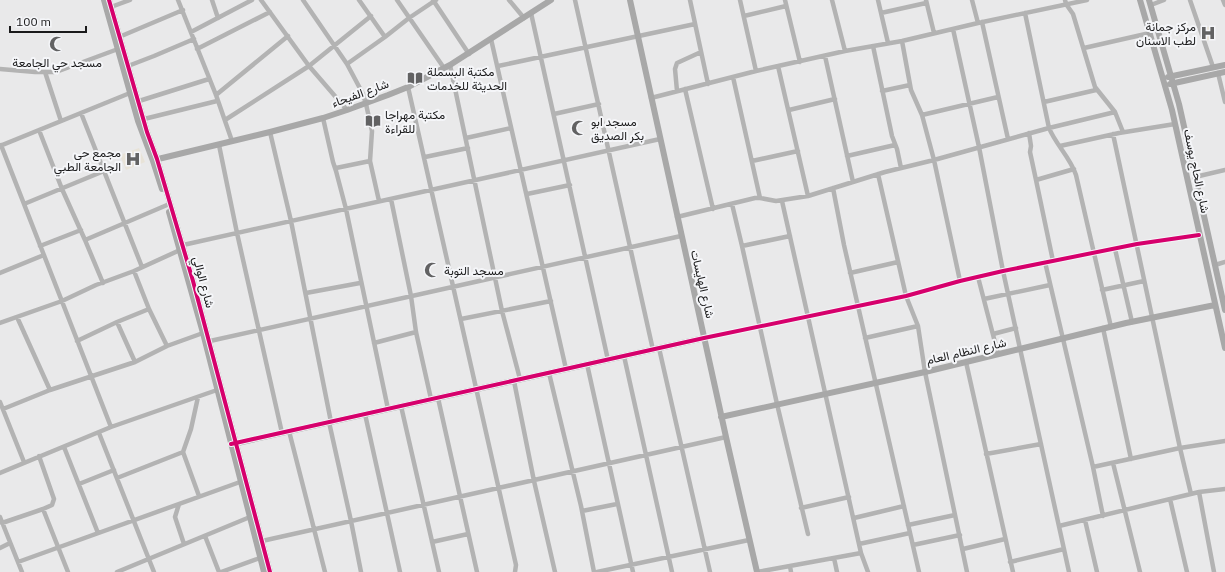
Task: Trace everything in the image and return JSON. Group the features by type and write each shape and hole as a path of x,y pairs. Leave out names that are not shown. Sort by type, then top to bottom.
{"street":[{"name":"شارع الوالي","path":"104,0 138,121 155,160 181,248 217,390 270,572"},
{"name":"شارع الوالي","path":"108,0 151,142 167,205 210,341 240,482 264,572"},
{"path":"112,0 111,7 130,0"},
{"path":"178,0 216,95 232,141"},
{"path":"212,0 218,18"},
{"path":"191,32 252,0"},
{"path":"261,0 309,66 348,110"},
{"path":"303,0 347,64 366,104 372,131 370,161 379,201"},
{"path":"359,0 385,37"},
{"path":"396,0 444,68"},
{"path":"509,0 524,18"},
{"name":"شارع الفيحاء","path":"155,160 323,118 366,104 408,86 450,65 551,0"},
{"path":"575,0 630,248 682,447 710,572"},
{"name":"شارع الهايسات","path":"630,0 721,417 757,572"},
{"path":"692,0 695,24 708,84"},
{"path":"740,0 756,71"},
{"path":"785,0 800,62"},
{"path":"832,0 845,52"},
{"path":"878,0 888,43"},
{"path":"972,0 980,23 1008,139"},
{"path":"651,98 778,66 902,41 1025,13 1066,2 1087,0"},
{"name":"شارع الحاج يوسف","path":"1140,0 1175,124 1225,348"},
{"path":"1150,3 1164,0"},
{"path":"1190,0 1213,67"},
{"path":"1223,0 1225,5"},
{"path":"347,64 434,1 468,54"},
{"path":"881,13 926,2 934,33"},
{"path":"1066,2 1073,14 1096,90 1114,112 1123,132"},
{"name":"شارع الحاج يوسف","path":"1150,3 1183,121 1225,310"},
{"path":"744,16 786,6"},
{"path":"120,37 183,10"},
{"path":"197,49 270,12"},
{"path":"531,13 542,57 608,360"},
{"path":"1025,13 1049,128 1074,169 1111,327"},
{"path":"225,120 309,66 371,16"},
{"path":"498,66 695,24"},
{"path":"954,29 980,147 1003,271 1069,572"},
{"path":"1084,48 1150,33"},
{"path":"216,95 288,36"},
{"path":"128,66 194,39"},
{"path":"491,39 566,369"},
{"path":"902,41 910,85 922,115 934,160 960,281"},
{"path":"873,46 882,91 901,168"},
{"path":"0,69 56,72 118,49"},
{"path":"677,91 675,69 677,63 701,52"},
{"path":"825,56 853,182"},
{"path":"450,65 494,278 517,380 534,481 555,572"},
{"path":"1164,81 1171,76 1225,65"},
{"path":"778,66 808,196"},
{"path":"45,72 61,121"},
{"path":"1164,81 1173,84 1222,73 1225,102"},
{"path":"733,77 760,198"},
{"path":"139,101 209,79"},
{"path":"882,91 910,85"},
{"path":"408,86 516,565 515,572"},
{"path":"685,89 713,209"},
{"path":"1044,102 1096,90"},
{"path":"111,427 0,145 130,93"},
{"path":"922,115 998,97"},
{"path":"789,110 835,99"},
{"path":"144,119 217,101"},
{"path":"554,114 599,104"},
{"path":"677,218 749,199 760,198 782,201 808,196 878,174 1029,133 1114,112"},
{"path":"81,113 142,267"},
{"path":"323,118 346,209 360,282 388,409"},
{"path":"1060,146 1123,132 1175,124"},
{"path":"466,138 512,128"},
{"path":"39,130 62,189 103,283"},
{"path":"270,132 306,293 330,422 362,572"},
{"path":"1029,133 1031,146 1030,152 1053,260"},
{"path":"1113,134 1191,494"},
{"path":"0,323 62,302 103,283 134,271 181,248 290,221 660,140"},
{"path":"218,144 282,433"},
{"path":"847,156 895,145"},
{"path":"425,157 468,148"},
{"path":"752,162 798,151"},
{"path":"336,168 370,161"},
{"path":"1036,180 1074,169"},
{"path":"1195,177 1225,170"},
{"path":"24,204 104,171"},
{"path":"878,174 906,296 918,326 925,372 967,572"},
{"path":"527,194 570,185"},
{"path":"833,188 850,272 919,572"},
{"path":"391,200 411,296 416,332 431,399"},
{"path":"782,201 848,497 861,553 868,572"},
{"path":"732,204 808,534"},
{"path":"85,240 167,205"},
{"path":"40,246 81,230"},
{"path":"233,444 704,338 858,307 960,281 1053,260 1137,244 1199,235"},
{"path":"210,341 681,236"},
{"path":"742,246 790,236"},
{"path":"1115,249 1132,322"},
{"path":"0,273 44,255"},
{"path":"850,272 898,262"},
{"path":"1045,262 1103,516"},
{"path":"1215,265 1225,262"},
{"path":"134,271 149,309 167,346"},
{"path":"978,277 998,354"},
{"path":"1102,290 1144,281"},
{"path":"306,293 360,282"},
{"path":"984,299 1050,285"},
{"path":"461,319 551,301"},
{"name":"شارع النظام العام","path":"721,417 925,372 1103,328 1215,305"},
{"path":"77,341 149,309"},
{"path":"17,317 50,390"},
{"path":"117,322 135,362"},
{"path":"865,338 918,326"},
{"path":"993,334 1016,328"},
{"path":"1103,328 1131,459"},
{"path":"374,343 416,332"},
{"path":"3,410 50,390 135,362 167,346 203,333"},
{"path":"624,356 672,572"},
{"path":"966,362 1013,572"},
{"path":"587,364 633,572"},
{"path":"549,373 596,572 750,540"},
{"path":"0,473 111,427 217,390"},
{"path":"198,396 191,430 183,452 200,496"},
{"path":"438,398 477,572"},
{"path":"0,402 24,462"},
{"path":"401,406 439,572"},
{"path":"365,414 400,572"},
{"path":"289,431 325,572"},
{"path":"99,433 154,572"},
{"path":"262,541 726,437"},
{"path":"1093,467 1180,448 1225,441"},
{"path":"986,454 1041,444"},
{"path":"64,447 98,533"},
{"path":"117,478 183,452"},
{"path":"2,523 52,505 54,499 39,456"},
{"path":"1113,462 1140,572"},
{"path":"78,484 114,470"},
{"path":"18,562 240,482"},
{"path":"1059,526 1199,492 1225,489"},
{"path":"1199,492 1214,572"},
{"path":"801,508 848,497"},
{"path":"1170,499 1187,572"},
{"path":"179,504 175,517 184,544"},
{"path":"582,511 617,504"},
{"path":"854,518 904,506"},
{"path":"43,509 68,572"},
{"path":"908,525 955,515"},
{"path":"117,572 250,517"},
{"path":"0,518 22,572"},
{"path":"1085,520 1097,572"},
{"path":"859,544 910,533"},
{"path":"432,542 468,534"},
{"path":"913,545 960,535"},
{"path":"205,536 220,572 260,558"},
{"path":"963,549 1005,539"},
{"path":"0,548 10,543"},
{"path":"1010,562 1064,549"},
{"path":"757,572 861,553"},
{"path":"834,558 837,572"},
{"path":"790,566 791,572"}],"shaded area":[{"name":"مركز جمانة لطب الاسنان","path":"1210,26 1215,37 1206,41 1201,30"},
{"name":"مجمع حي الجامعة الطبي","path":"139,148 145,162 126,170 120,155"}],"cycle path":[{"path":"109,0 147,132 157,159 193,281 270,572"},
{"path":"231,444 704,338 906,296 1003,271 1137,244 1199,235"}],"place":[{"name":"مركز جمانة لطب الاسنان","path":"1208,33"},
{"name":"مسجد حي الجامعة","path":"57,44"},
{"name":"مكتبة البسملة الحديثة للخدمات","path":"415,78"},
{"name":"مكتبة مهراجا للقراءة","path":"373,121"},
{"name":"مسجد ابو بكر الصديق","path":"579,128"},
{"name":"مجمع حي الجامعة الطبي","path":"133,159"},
{"name":"مسجد التوبة","path":"432,270"}]}
